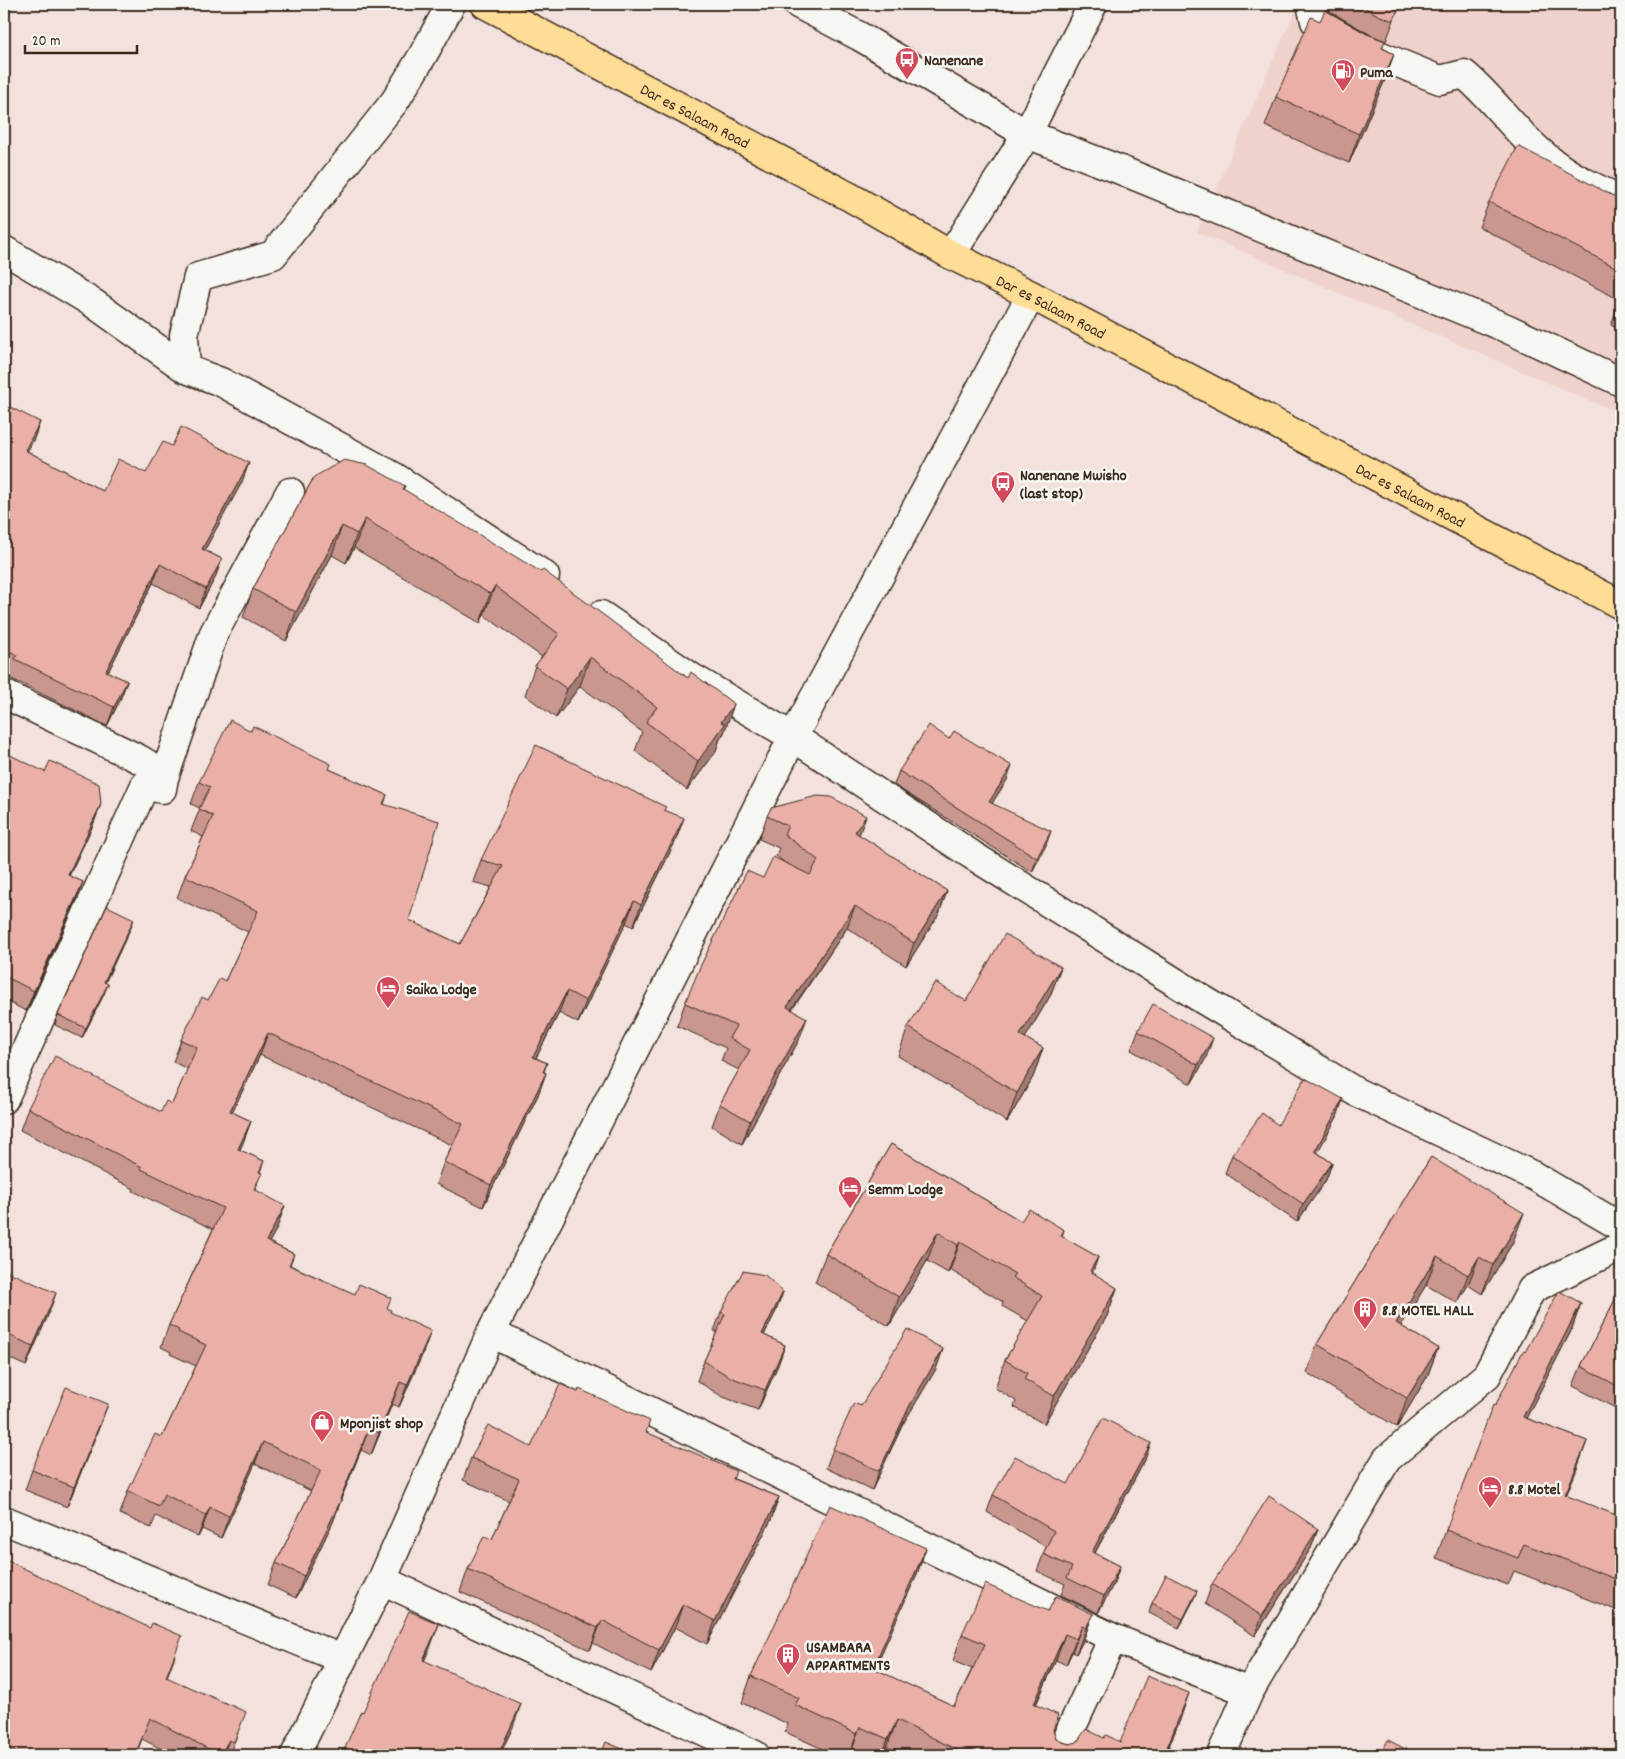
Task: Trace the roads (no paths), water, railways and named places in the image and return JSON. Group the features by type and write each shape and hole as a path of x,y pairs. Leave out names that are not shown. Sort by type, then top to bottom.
{"highway":[{"name":"Dar es Salaam Road","path":"484,4 850,197 951,255 1031,295 1621,605"}],"street":[{"path":"186,369 184,335 198,277 272,255 395,101 451,4"},
{"path":"798,4 858,36 1027,134 1118,169 1506,328 1621,382"},
{"path":"951,255 1027,134 1094,4"},
{"path":"1311,4 1315,21 1364,49 1440,80 1464,74 1482,89 1513,125 1545,157 1586,184 1621,200"},
{"path":"4,250 93,303 186,369 221,382 393,476 570,594 691,678 793,737 972,855 1202,999 1356,1092 1534,1176 1621,1227"},
{"path":"295,1755 382,1580 490,1333 793,737 1031,295"},
{"path":"4,1098 145,786 162,789 164,778 214,633 290,492"},
{"path":"4,694 139,759 157,770 164,778"},
{"path":"1221,1755 1249,1692 1387,1459 1487,1375 1532,1288 1621,1246"},
{"path":"490,1333 1113,1638 1249,1692"},
{"path":"4,1520 342,1659"},
{"path":"382,1580 755,1755"},
{"path":"1059,1755 1113,1638"}],"place":[{"name":"Nanenane","path":"907,80"},
{"name":"Puma","path":"1343,92"},
{"name":"Nanenane Mwisho (last stop)","path":"1003,504"},
{"name":"Saika Lodge","path":"388,1009"},
{"name":"Semm Lodge","path":"850,1209"},
{"name":"8.8 MOTEL HALL","path":"1365,1330"},
{"name":"Mponjist shop","path":"322,1443"},
{"name":"8.8 Motel","path":"1490,1509"},
{"name":"USAMBARA APPARTMENTS","path":"788,1676"}]}
